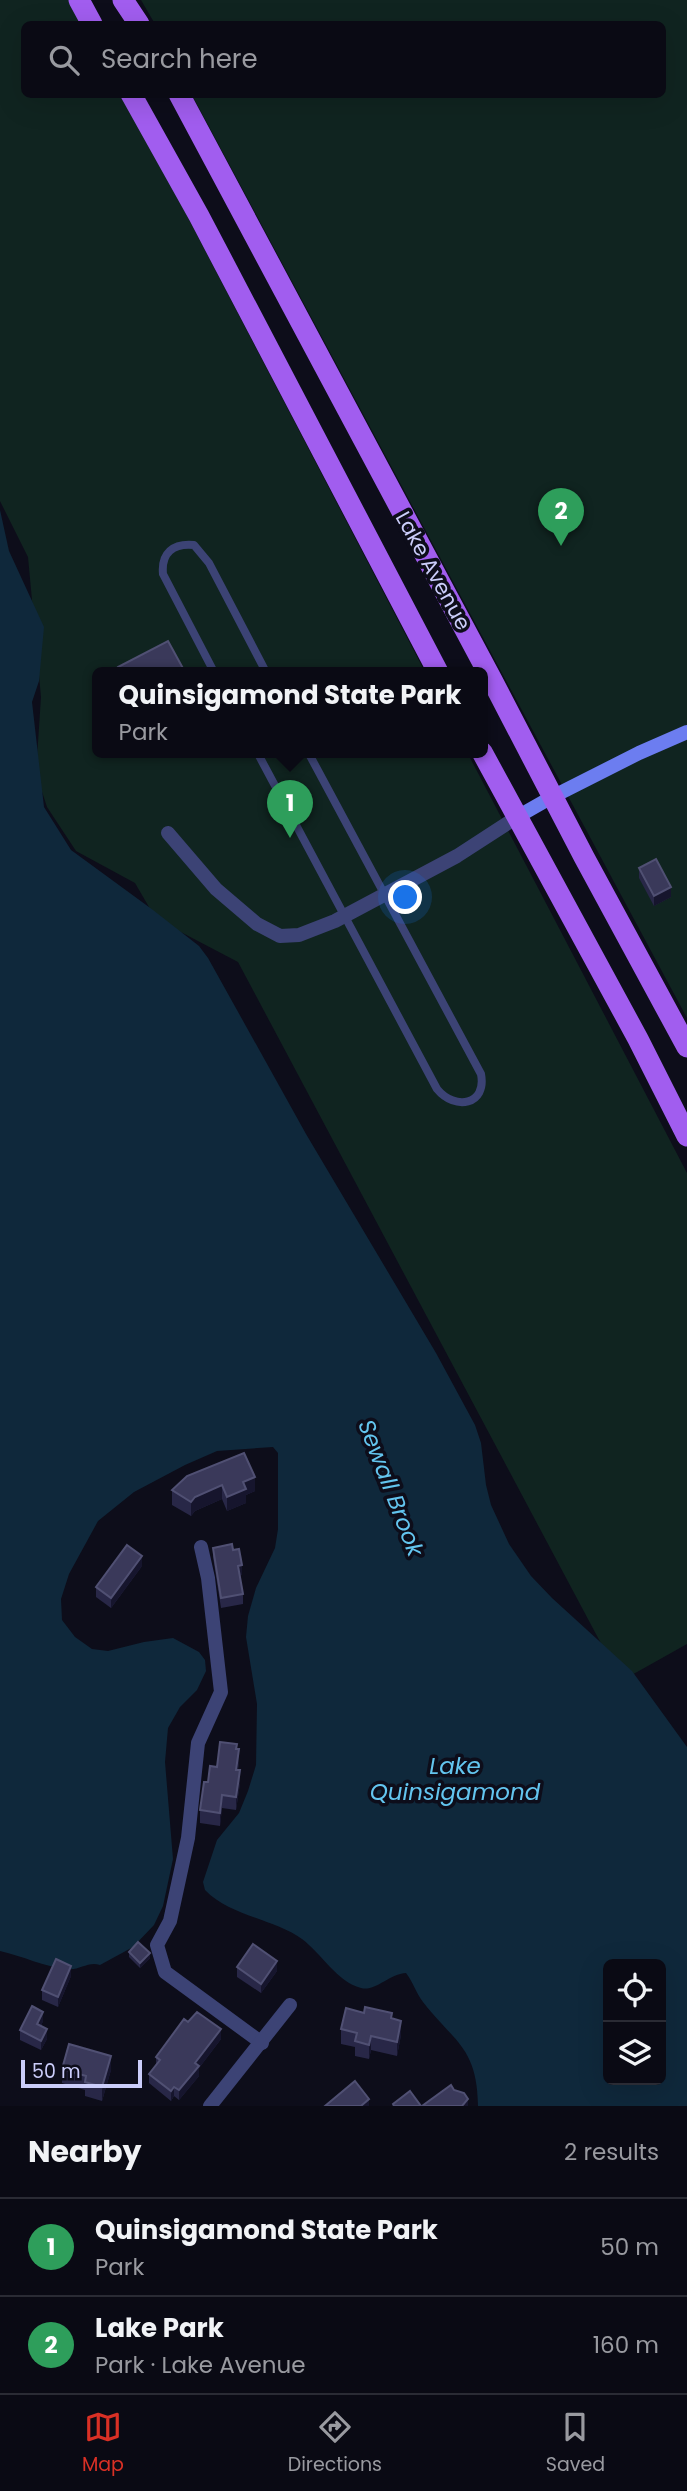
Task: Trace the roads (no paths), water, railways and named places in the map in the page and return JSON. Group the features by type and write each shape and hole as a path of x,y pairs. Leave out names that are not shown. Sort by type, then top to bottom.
{"main road":[{"path":"79,0 90,21"},
{"path":"123,0 137,21"},
{"name":"Lake Avenue","path":"133,98 199,216 435,667"},
{"name":"Lake Avenue","path":"181,98 485,667"},
{"name":"Lake Avenue","path":"488,673 687,1047"},
{"path":"517,817 639,753 687,732"},
{"path":"485,758 687,1136"}],"street":[{"path":"168,833 203,876 233,905 257,924 280,936 309,933 345,916 472,847 517,817"},
{"path":"201,1547 208,1577 221,1692 198,1742 188,1838 170,1921 157,1945 165,1972 262,2043"},
{"path":"210,2106 290,2006"}],"lane":[{"path":"211,667 163,574 165,557 169,550 178,545 194,545 209,563 263,667"},
{"path":"260,758 437,1089 444,1098 452,1102 470,1101 477,1096 481,1088 481,1074 311,758"}],"water":[{"name":"Lake Quinsigamond","path":"0,510 9,551 44,627 39,681 32,702 44,807 71,850 199,946 208,958 306,1134 436,1353 475,1425 481,1443 491,1505 509,1544 531,1576 552,1598 632,1671 687,1747 687,2106 478,2106 477,2086 469,2058 423,2002 406,1973 366,1989 352,1985 302,1939 227,1906 205,1890 203,1882 217,1840 239,1813 256,1765 257,1704 246,1637 248,1616 256,1588 275,1548 278,1529 278,1453 273,1447 217,1451 134,1492 98,1521 69,1574 61,1599 62,1620 75,1637 92,1649 108,1651 173,1638 199,1652 205,1660 206,1671 197,1690 180,1707 168,1728 165,1762 173,1859 163,1906 154,1925 133,1947 100,1965 91,1964 71,1969 42,1964 0,1951"}],"place":[{"name":"Lake Park","path":"561,546"},
{"name":"Quinsigamond State Park","path":"290,838"}],"water label":[{"name":"Sewall Brook","path":"391,1488"}]}
